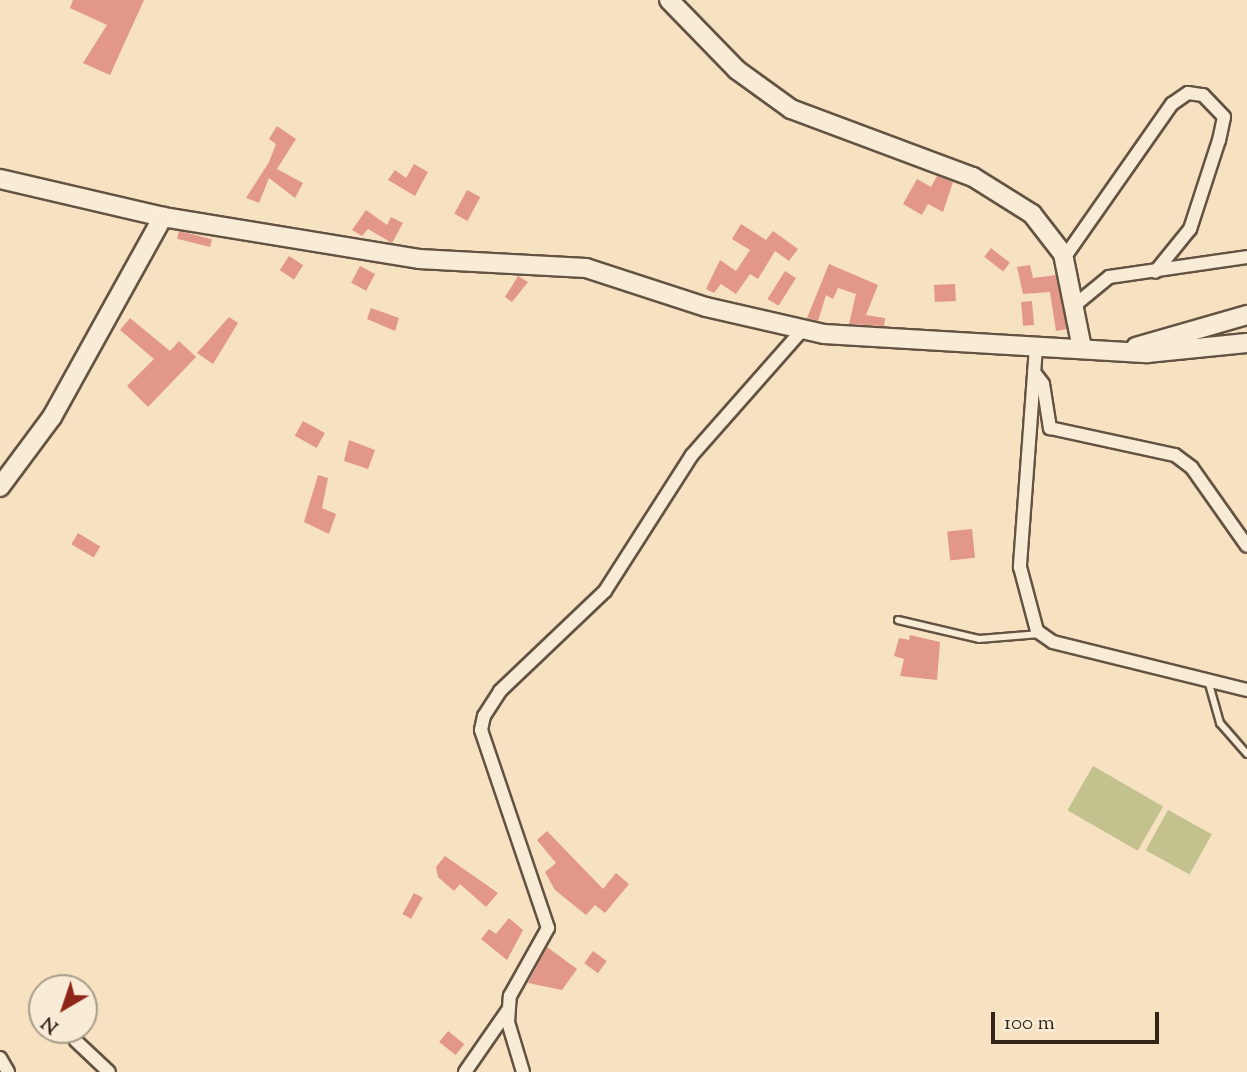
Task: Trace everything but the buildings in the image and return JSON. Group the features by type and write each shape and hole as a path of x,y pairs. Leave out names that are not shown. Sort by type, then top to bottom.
{"street":[{"path":"669,0 737,70 791,109 993,186 1049,230 1064,258 1082,348"},
{"path":"1064,258 1172,104 1188,93 1203,95 1224,117 1219,140 1193,223 1155,272"},
{"path":"0,178 163,217 419,259 586,268 803,329 926,344 1131,349 1247,343"},
{"path":"0,487 52,417 163,217"},
{"path":"1075,306 1102,279 1247,257"},
{"path":"1131,349 1247,315"},
{"path":"465,1072 508,1010 514,982 548,928 481,730 484,716 500,691 605,592 692,455 803,329"},
{"path":"1036,347 1020,567 1025,603 1040,634 1209,684 1247,690"},
{"path":"1034,372 1043,384 1051,428 1175,455 1192,468 1247,546"},
{"path":"508,1010 523,1072"},
{"path":"79,1044 109,1072"},
{"path":"0,1058 8,1072"}],"lane":[{"path":"898,620 979,639 1040,634"},
{"path":"1209,684 1220,723 1247,754"}],"shaded area":[{"path":"1093,766 1163,806 1138,851 1068,810"},
{"path":"1168,810 1212,834 1189,874 1146,850"}]}
